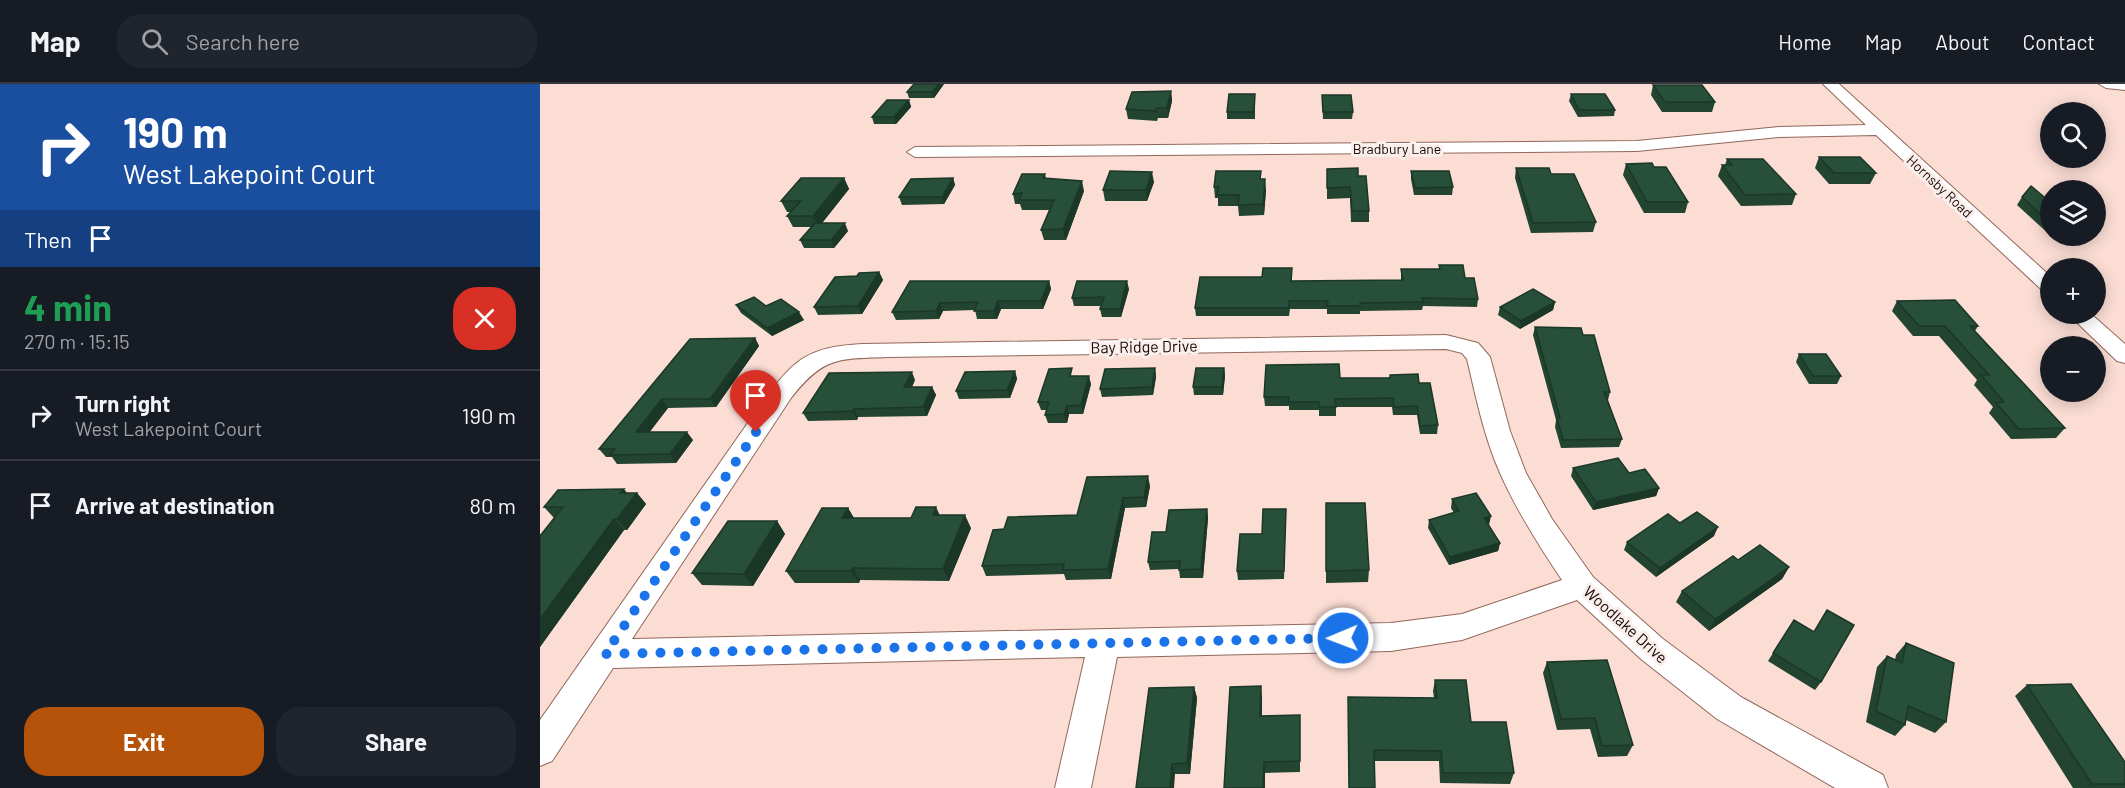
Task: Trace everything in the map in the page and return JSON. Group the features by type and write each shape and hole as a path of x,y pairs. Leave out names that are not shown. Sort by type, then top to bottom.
{"street":[{"name":"Hornsby Road","path":"1830,84 2040,278"},
{"path":"2106,84 2125,86"},
{"name":"Bradbury Lane","path":"915,152 1637,146 1779,132 1879,130"},
{"path":"2090,324 2125,356"},
{"name":"Bay Ridge Drive","path":"605,654 797,373 804,365 824,355 853,351 912,350 1446,342 1464,345"},
{"name":"Woodlake Drive","path":"1464,345 1473,351 1481,365 1497,431 1526,502 1582,586 1652,649 1729,708 1870,788"},
{"path":"540,749 605,654 1391,637 1462,627 1509,613 1582,586"},
{"path":"1073,788 1104,644"}],"building":[{"path":"914,84 939,84 932,92 907,92"},
{"path":"1653,85 1702,85 1715,102 1665,102"},
{"path":"1171,91 1167,108 1156,108 1156,111 1126,109 1132,92"},
{"path":"1229,94 1255,94 1254,112 1227,112"},
{"path":"1571,94 1605,94 1615,110 1579,110"},
{"path":"1322,95 1351,95 1353,112 1323,112"},
{"path":"887,100 909,100 894,117 872,117"},
{"path":"1819,157 1860,157 1876,173 1834,173"},
{"path":"1727,159 1763,159 1796,194 1745,195 1722,165 1732,165"},
{"path":"1652,163 1654,167 1666,167 1688,202 1647,202 1626,164"},
{"path":"1358,168 1358,176 1366,176 1369,211 1352,211 1350,187 1327,188 1327,169"},
{"path":"1516,168 1549,168 1551,174 1574,174 1596,222 1533,223"},
{"path":"1110,171 1152,172 1146,190 1103,190"},
{"path":"1216,171 1261,171 1260,179 1265,179 1263,204 1238,205 1239,195 1217,195 1219,187 1214,187"},
{"path":"1411,171 1449,171 1453,187 1415,188"},
{"path":"1022,174 1045,174 1043,178 1082,181 1063,229 1041,230 1054,200 1019,200 1022,193 1013,194"},
{"path":"801,178 844,178 813,216 787,216 801,201 781,201"},
{"path":"953,178 942,197 899,197 911,179"},
{"path":"2031,186 2040,194 2040,214 2022,197"},
{"path":"815,223 845,223 831,240 800,240"},
{"path":"1439,265 1463,265 1465,278 1474,278 1478,299 1422,298 1423,302 1360,303 1360,306 1327,306 1328,301 1289,301 1289,308 1195,308 1200,277 1262,277 1263,268 1292,268 1291,281 1403,280 1401,269 1440,269"},
{"path":"879,272 858,306 814,307 835,277"},
{"path":"910,281 1049,281 1041,301 998,301 994,311 974,311 978,302 940,303 936,311 892,312"},
{"path":"1077,281 1127,281 1120,309 1100,309 1104,297 1072,298"},
{"path":"1533,289 1555,302 1521,321 1500,307"},
{"path":"754,297 766,306 781,299 799,312 767,328 736,305"},
{"path":"1955,300 1978,326 1970,326 2065,428 2019,429 1996,403 2004,402 1981,375 1989,375 1945,326 1919,326 1897,301"},
{"path":"1535,327 1581,328 1583,335 1594,335 1610,392 1604,392 1622,439 1563,440 1557,418 1560,418"},
{"path":"755,338 710,399 662,399 636,432 687,432 670,454 610,455 615,449 599,449 690,339"},
{"path":"1799,354 1826,354 1841,376 1813,376"},
{"path":"1339,364 1340,378 1390,378 1390,375 1418,374 1419,383 1430,383 1438,425 1420,426 1417,406 1394,407 1393,398 1335,399 1336,407 1319,407 1319,402 1288,402 1289,397 1264,397 1266,365"},
{"path":"1072,368 1070,376 1089,376 1081,405 1067,406 1064,414 1045,415 1049,402 1038,402 1049,369"},
{"path":"1155,368 1152,387 1100,389 1105,369"},
{"path":"1196,368 1224,368 1222,387 1193,387"},
{"path":"1015,371 1007,390 956,391 965,372"},
{"path":"912,372 904,387 932,387 923,407 803,413 829,373"},
{"path":"1618,458 1629,473 1645,469 1659,488 1596,502 1573,468"},
{"path":"1148,476 1144,497 1123,498 1108,569 1063,570 1064,564 982,566 993,530 1004,529 1008,517 1077,515 1087,477"},
{"path":"624,489 620,493 637,493 617,519 614,519 540,619 540,536 563,507 544,507 558,490"},
{"path":"1476,493 1491,516 1484,518 1500,543 1450,557 1429,520 1459,511 1452,499"},
{"path":"1326,503 1365,503 1369,570 1326,571"},
{"path":"916,507 936,507 933,515 965,515 943,569 853,568 851,571 786,571 822,508 848,508 842,518 911,518"},
{"path":"1207,509 1201,569 1179,570 1180,561 1148,562 1152,532 1166,532 1169,510"},
{"path":"1263,509 1286,509 1284,571 1237,571 1240,534 1262,534"},
{"path":"1697,512 1718,527 1660,568 1627,542 1668,514 1680,523"},
{"path":"728,521 777,521 744,574 692,573"},
{"path":"1760,545 1789,567 1715,619 1682,591 1733,556 1738,560"},
{"path":"1827,610 1854,625 1821,682 1773,653 1794,620 1814,632"},
{"path":"1906,643 1954,663 1946,722 1908,706 1905,725 1876,711 1887,656 1902,663"},
{"path":"1607,660 1633,745 1602,746 1595,718 1561,719 1547,662"},
{"path":"1435,680 1466,680 1471,722 1506,722 1514,773 1443,773 1441,751 1374,750 1375,788 1349,788 1348,697 1437,698"},
{"path":"2071,684 2125,762 2125,784 2092,784 2027,685"},
{"path":"1261,686 1260,716 1300,715 1300,761 1264,762 1263,788 1224,788 1230,687"},
{"path":"1194,687 1187,763 1172,764 1170,788 1136,788 1149,688"}],"route":[{"path":"756,432 605,654 1343,638"}]}
